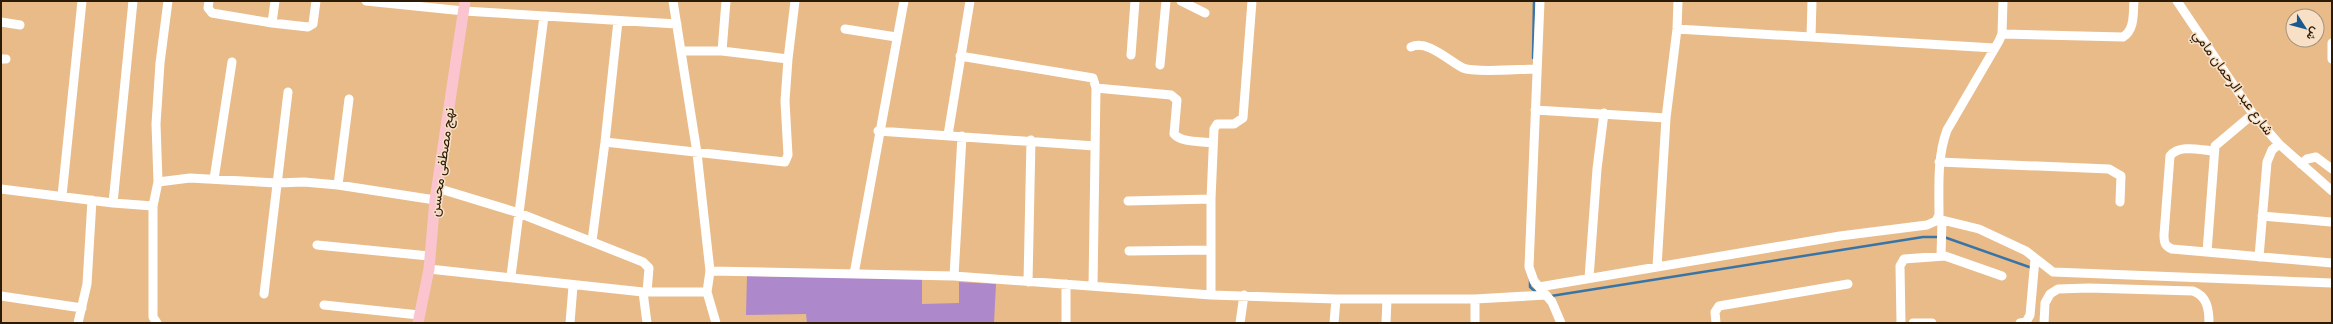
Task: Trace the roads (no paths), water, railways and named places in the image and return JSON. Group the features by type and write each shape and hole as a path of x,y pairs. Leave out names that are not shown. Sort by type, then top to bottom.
{"main road":[{"name":"نهج مصطفى محسن","path":"419,319 429,269 435,200 465,6"}],"street":[{"path":"62,196 82,1"},
{"path":"113,203 133,1"},
{"path":"157,323 153,317 153,206 158,182 156,124 160,63 168,1"},
{"path":"209,1 208,8 212,13 272,23 311,25 316,1"},
{"path":"272,23 275,1"},
{"path":"366,1 465,6 544,16 677,24"},
{"path":"673,1 697,153 710,271 707,292 716,323"},
{"path":"722,51 726,1"},
{"path":"605,142 785,162 788,155 785,101 795,1"},
{"path":"854,274 878,131 904,1"},
{"path":"948,135 970,1"},
{"path":"1131,55 1135,1"},
{"path":"1160,65 1166,1"},
{"path":"1181,1 1205,13"},
{"path":"1212,295 1211,200 1213,143 1217,124 1234,124 1243,118 1252,1"},
{"path":"1540,1 1529,267 1531,275 1556,308 1561,323"},
{"path":"1657,267 1666,118 1677,29 1678,1"},
{"path":"1812,1 1812,37"},
{"path":"1941,256 1940,162 1942,143 1947,130 2002,34 2003,1"},
{"path":"2002,34 2123,37 2130,32 2132,27 2134,1"},
{"name":"شارع عبد الرحمان مامي","path":"2177,1 2253,114 2280,144 2332,191"},
{"path":"511,276 544,16"},
{"path":"592,241 605,142 618,21"},
{"path":"1,22 20,25"},
{"path":"845,29 896,37"},
{"path":"1677,29 1994,48"},
{"path":"2332,43 2332,58"},
{"path":"1412,47 1421,45 1428,47 1465,68 1537,69"},
{"path":"682,51 722,51 788,59"},
{"path":"960,56 1091,76 1096,88 1093,286"},
{"path":"214,178 232,62"},
{"path":"1096,88 1171,95 1177,100 1174,134 1181,139 1213,143"},
{"path":"264,294 288,92"},
{"path":"338,185 349,99"},
{"path":"1535,110 1604,113 1666,118"},
{"path":"1589,278 1597,169 1604,113"},
{"path":"2207,252 2214,151 2218,142 2253,114"},
{"path":"878,131 1031,140 1095,146"},
{"path":"954,276 962,136"},
{"path":"1028,282 1031,140"},
{"path":"2259,257 2267,162 2272,150 2280,144"},
{"path":"2214,151 2180,149 2174,151 2170,156 2164,243 2172,249 2332,263"},
{"path":"2301,164 2306,159 2316,157 2332,169"},
{"path":"1940,162 2109,169 2121,176 2120,202"},
{"path":"158,182 190,178 214,178 278,183 338,185 435,200"},
{"path":"437,188 518,213 647,264 648,268 645,292 647,323"},
{"path":"1,189 113,203 153,206"},
{"path":"78,323 82,308 89,258 92,200"},
{"path":"1128,201 1211,200"},
{"path":"2262,216 2331,222"},
{"path":"1539,287 1840,236 1927,225 1940,220 1979,229 2026,251 2053,272 2091,275 2332,283"},
{"path":"317,245 429,256"},
{"path":"1128,251 1211,250"},
{"path":"1901,323 1901,262 1909,257 1941,256 1954,258 2002,276"},
{"path":"2020,323 2026,322 2030,315 2035,259"},
{"path":"429,269 511,276 573,286 645,292 707,292"},
{"path":"710,271 954,276 1212,295 1336,299 1475,299 1546,296"},
{"path":"1066,284 1066,323"},
{"path":"1716,323 1715,312 1719,306 1848,284"},
{"path":"570,323 573,286"},
{"path":"2044,323 2045,303 2050,294 2058,289 2082,288 2193,291 2203,298 2207,304 2209,323"},
{"path":"1240,323 1244,295"},
{"path":"1,296 82,308"},
{"path":"1334,323 1336,299"},
{"path":"1386,323 1387,299"},
{"path":"1475,299 1475,323"},
{"path":"324,305 419,319"},
{"path":"1913,323 1932,323"}],"waterway":[{"path":"1533,58 1534,1"},
{"path":"1551,296 1923,237 1939,237"},
{"path":"1944,237 2032,268"},
{"path":"1530,279 1530,287 1537,293"}]}
